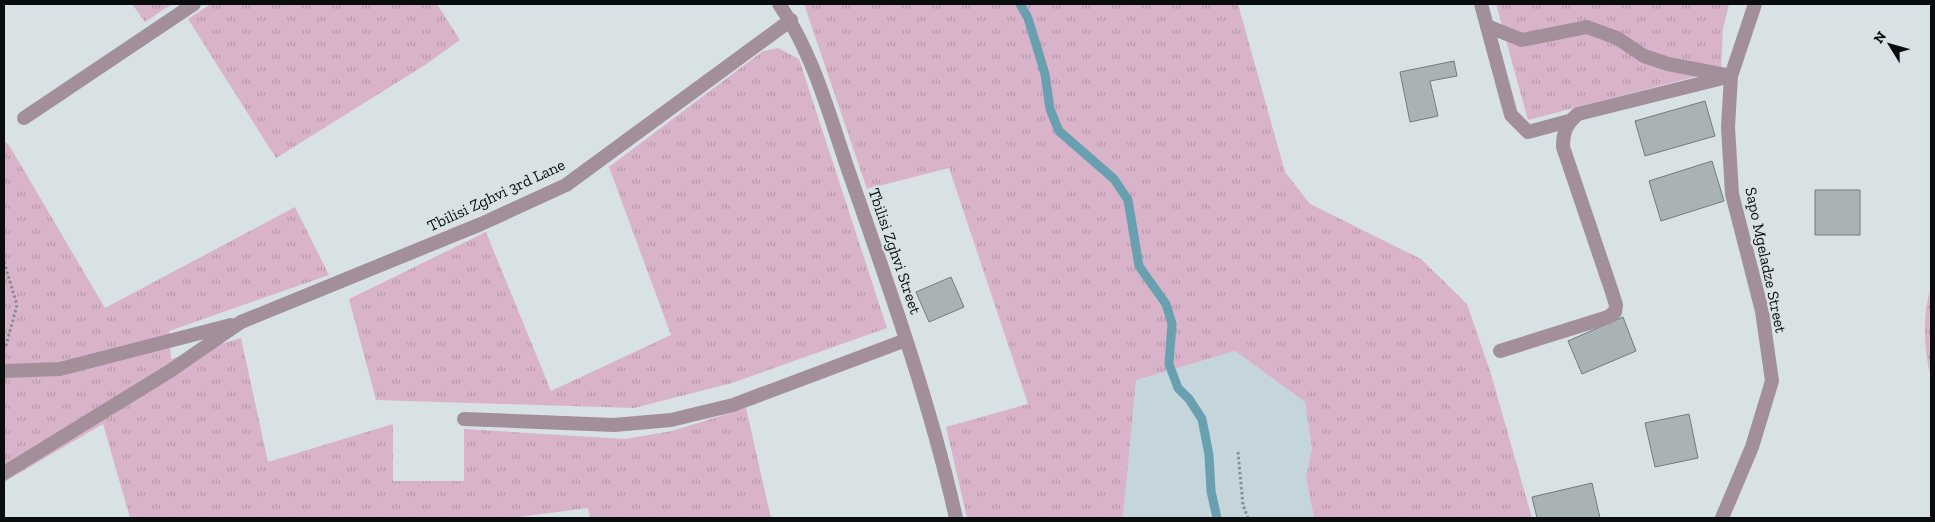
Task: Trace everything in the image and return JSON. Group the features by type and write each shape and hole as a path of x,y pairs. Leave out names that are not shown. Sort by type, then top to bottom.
{"street":[{"path":"24,118 194,4"},
{"name":"Tbilisi Zghvi Street","path":"779,4 805,47 906,340 947,479 956,518"},
{"path":"1481,4 1511,115 1528,132 1569,121 1578,114 1731,76"},
{"name":"Sapo Mgeladze Street","path":"1722,518 1752,447 1772,381 1762,311 1732,194 1728,127 1731,76 1755,4"},
{"name":"Tbilisi Zghvi 3rd Lane","path":"241,322 481,224 566,185 790,20"},
{"path":"1487,26 1522,40 1587,27 1617,38 1644,56 1731,76"},
{"path":"1500,351 1608,317 1615,312 1616,305 1612,292 1563,147 1563,133 1569,121"},
{"path":"4,371 60,369 241,322"},
{"path":"4,473 170,371 241,322"},
{"path":"464,419 614,425 670,420 733,405 906,340"}],"path":[{"path":"4,262 17,305 7,347 4,351"},
{"path":"1238,452 1243,505 1248,518"}],"shaded area":[{"path":"1235,351 1305,402 1312,448 1306,478 1314,518 1123,518 1136,380"}],"green space":[{"path":"132,4 172,4 145,22"},
{"path":"211,4 437,4 460,40 425,65 276,158 188,19"},
{"path":"804,4 1238,4 1285,172 1310,204 1421,259 1467,304 1491,374 1532,518 1314,518 1306,478 1312,448 1305,402 1235,351 1136,380 1123,518 967,518 946,427 1028,404 949,168 867,189"},
{"path":"1496,4 1729,4 1723,29 1721,70 1528,120"},
{"path":"778,48 799,59 887,328 732,383 634,408 376,400 349,299 486,232 551,391 671,335 609,167 763,51"},
{"path":"4,141 9,145 105,308 295,207 329,275 169,331 171,359 241,338 268,462 393,424 393,481 464,481 464,429 625,439 672,431 746,408 771,518 590,518 588,508 511,518 130,518 103,424 4,482"},
{"path":"1931,288 1931,378 1927,356 1925,321"}],"building":[{"path":"1454,61 1457,76 1430,81 1438,116 1410,122 1400,72"},
{"path":"1705,101 1715,136 1645,156 1635,121"},
{"path":"1712,161 1724,201 1661,221 1649,181"},
{"path":"1815,190 1860,190 1860,235 1815,235"},
{"path":"951,277 964,307 929,322 916,292"},
{"path":"1623,317 1636,351 1582,374 1568,341"},
{"path":"1689,414 1698,458 1655,467 1645,423"},
{"path":"1592,483 1600,518 1537,518 1532,497"}],"waterway":[{"path":"1020,4 1028,18 1045,74 1050,109 1059,131 1114,179 1128,200 1139,266 1166,304 1172,324 1169,364 1178,388 1189,399 1202,419 1209,455 1211,491 1217,518"}]}
